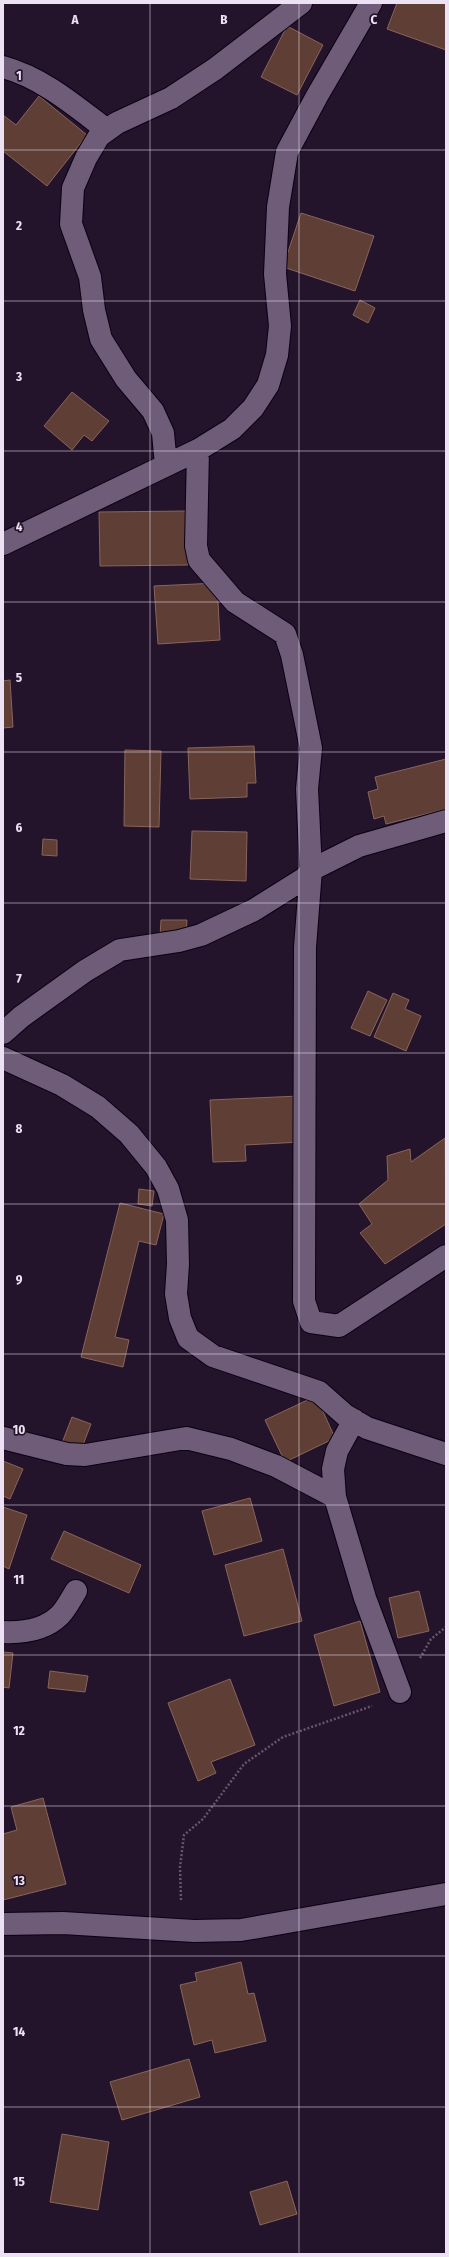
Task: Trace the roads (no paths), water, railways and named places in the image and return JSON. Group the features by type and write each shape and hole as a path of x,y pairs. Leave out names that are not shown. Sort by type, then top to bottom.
{"street":[{"path":"166,465 163,433 153,411 126,379 101,339 94,310 90,277 71,224 73,188 86,158 99,136 117,123 139,114 184,89 215,68 301,3"},
{"path":"3,544 198,450 232,429 253,408 268,384 277,355 280,326 275,274 278,207 287,152 370,3"},
{"path":"3,68 28,76 61,95 107,130"},
{"path":"198,450 196,546 199,560 235,602 285,634 292,655 311,748 307,789 311,870 305,947 304,1293 304,1301 311,1322 339,1326 446,1256"},
{"path":"3,1033 21,1017 79,975 120,950 179,941 201,935 254,910 305,878 311,870 359,846 446,821"},
{"path":"3,1058 62,1085 98,1107 129,1134 156,1167 168,1189 177,1220 178,1264 176,1294 180,1318 188,1338 213,1356 319,1392 345,1414 367,1428 446,1454"},
{"path":"354,1420 337,1451 333,1469 335,1497 365,1598 400,1692"},
{"path":"3,1438 67,1454 85,1455 186,1438 231,1449 276,1466 335,1497"},
{"path":"3,1632 18,1633 40,1628 60,1615 76,1592"},
{"path":"3,1924 62,1923 176,1930 241,1930 446,1894"}]}
